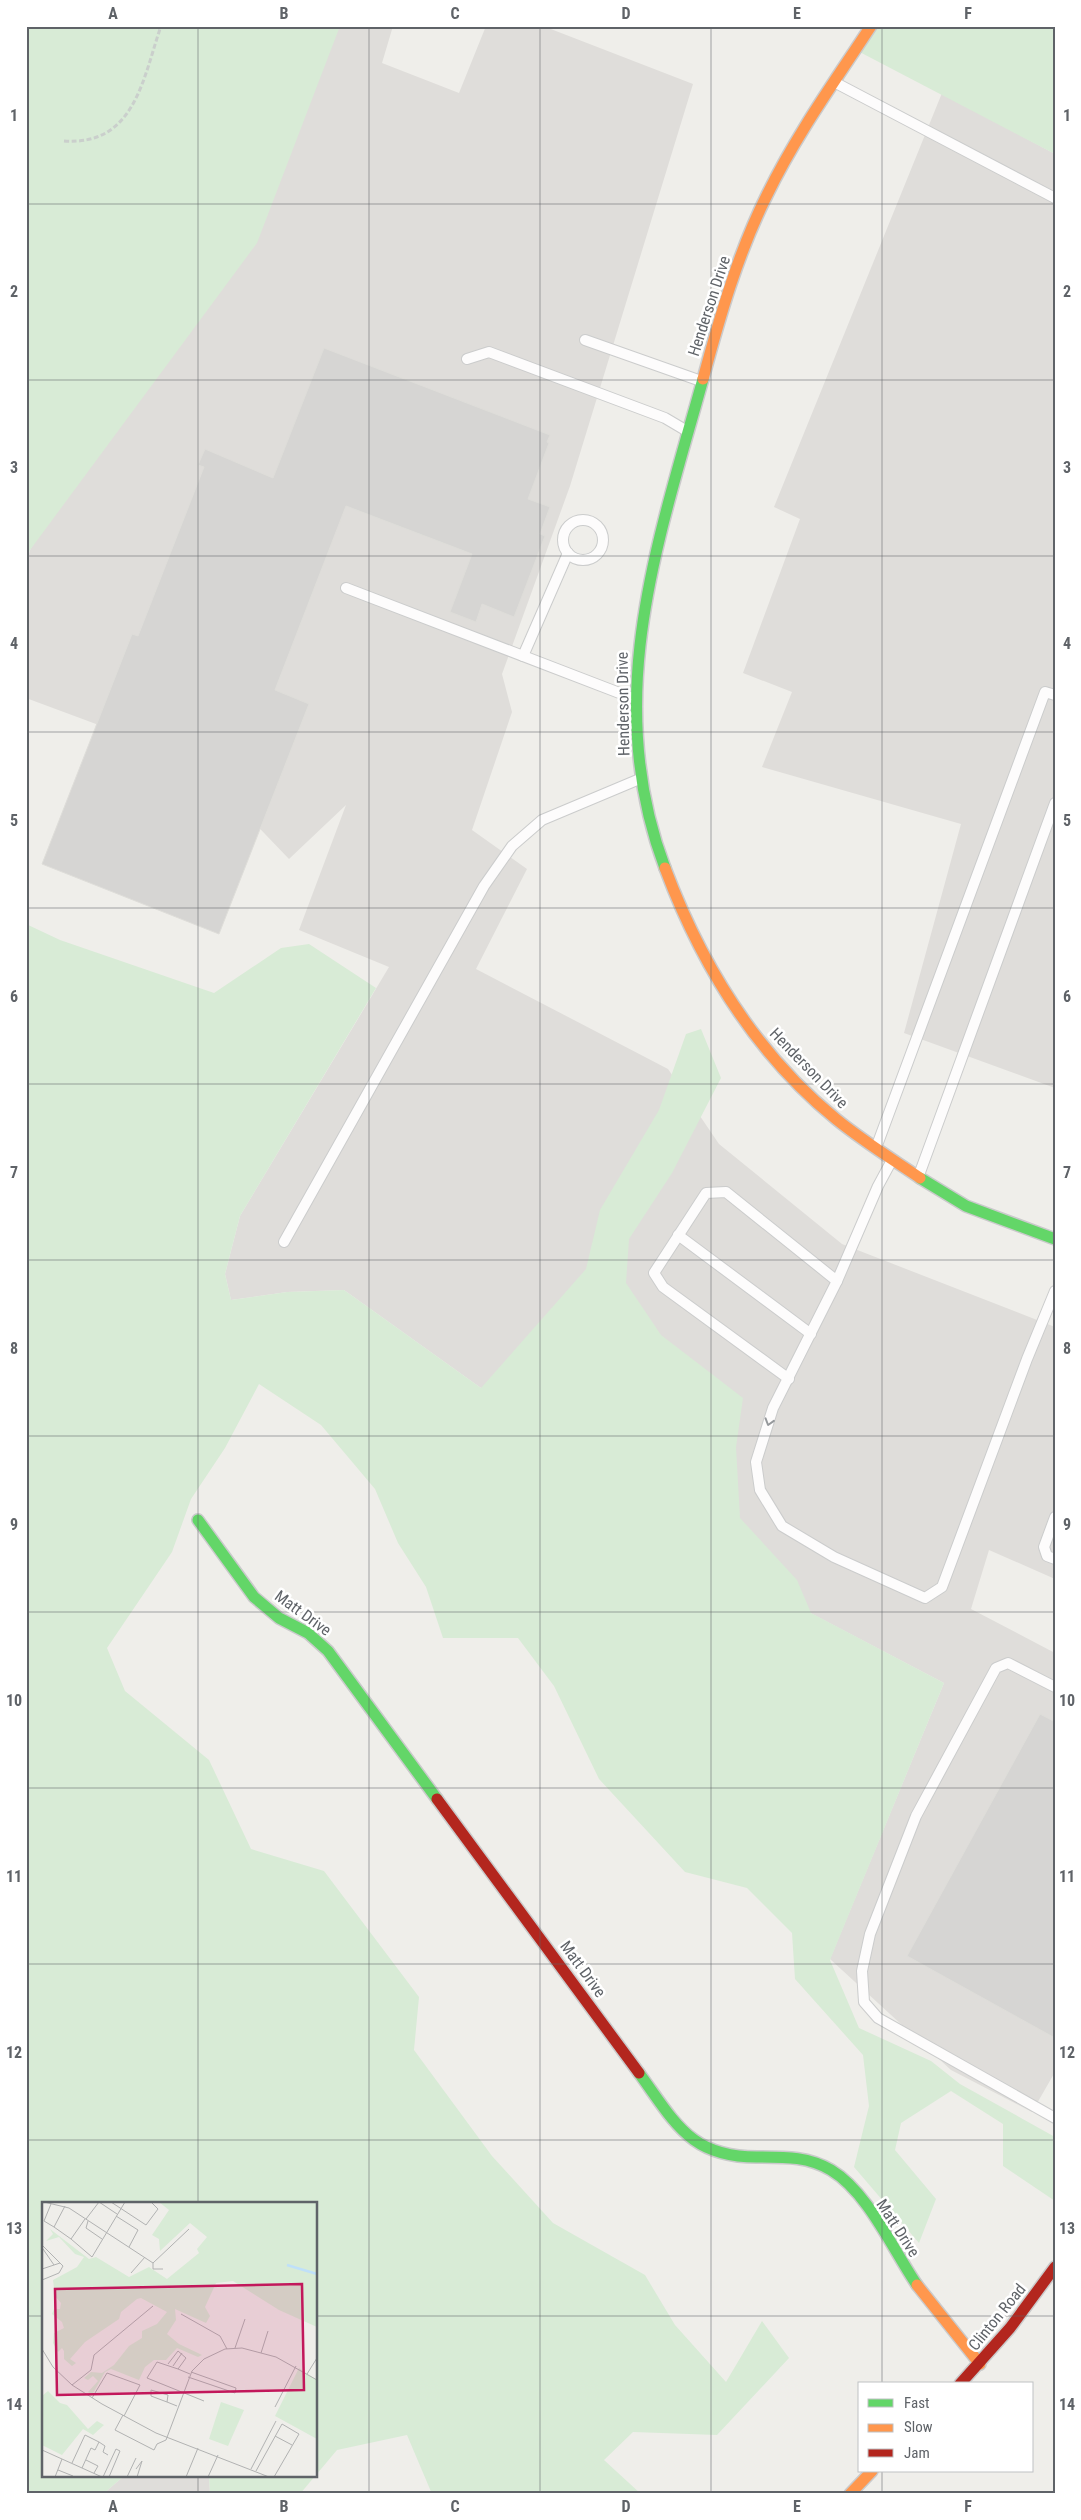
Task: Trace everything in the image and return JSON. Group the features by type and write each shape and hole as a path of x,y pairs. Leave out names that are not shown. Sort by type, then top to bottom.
{"street":[{"name":"Henderson Drive","path":"871,26 808,122 767,195 732,278 649,571 639,629 636,699 638,746 662,860 682,914 708,967 739,1016 776,1062 817,1103 876,1149 918,1177 964,1206 1055,1239"},
{"name":"Matt Drive","path":"198,1520 254,1597 279,1618 308,1634 328,1651 681,2130 692,2142 705,2150 725,2156 797,2159 814,2162 832,2170 856,2193 910,2276 980,2364"},
{"name":"Clinton Road","path":"962,2382 980,2364 1029,2306 1055,2267"},
{"path":"850,2494 871,2472"}],"lane":[{"path":"834,82 1055,198"},
{"path":"585,340 702,382"},
{"path":"467,359 488,352 664,418 688,432"},
{"path":"523,656 568,553"},
{"path":"346,588 636,699"},
{"path":"876,1149 1045,692 1055,696"},
{"path":"284,1242 484,886 512,846 542,820 643,777"},
{"path":"918,1177 1055,803"},
{"path":"892,1160 878,1186 837,1281 773,1408 756,1462 760,1490 782,1526 834,1557 926,1598 942,1588 1027,1359 1055,1291"},
{"path":"789,1379 663,1287 654,1273 706,1193 726,1192 837,1281"},
{"path":"678,1235 811,1334"},
{"path":"1055,1517 1044,1547 1047,1556 1055,1559"},
{"path":"1055,1688 1030,1672 1008,1663 996,1668 916,1816 870,1934 862,1971 864,2002 878,2018 1055,2118"}],"path":[{"path":"64,141 75,142 98,136 125,118 135,103 160,26"}],"shaded area":[{"path":"340,26 393,26 382,63 459,93 486,26 543,26 693,84 570,486 502,674 512,712 472,830 527,869 476,969 668,1069 719,1144 842,1244 1055,1327 1055,1579 989,1550 971,1609 1055,1653 1055,2072 1032,2112 951,2070 830,1959 944,1683 797,1606 481,1388 344,1290 287,1292 231,1300 225,1274 240,1216 389,967 299,930 346,805 289,859 143,707 95,746 96,724 26,698 26,564 30,550"},
{"path":"942,93 1055,154 1055,1088 904,1033 961,824 762,767 792,692 743,673 800,519 774,507"},
{"path":"122,2478 209,2478 210,2494 103,2494"}],"green space":[{"path":"26,26 340,26 257,243 30,550 26,560"},
{"path":"868,26 1055,26 1055,154 852,48"},
{"path":"26,924 60,940 214,993 281,948 309,944 376,988 240,1216 225,1274 231,1300 287,1292 344,1290 481,1388 586,1269 600,1210 659,1110 686,1034 701,1029 721,1078 672,1173 629,1239 626,1283 661,1335 743,1398 736,1447 740,1518 797,1580 811,1613 944,1683 830,1960 859,2028 931,2061 960,2084 1055,2137 1055,2201 1003,2166 1003,2124 951,2091 901,2123 895,2150 936,2199 919,2243 854,2167 869,2106 863,2055 795,1979 792,1933 747,1888 685,1872 599,1779 554,1686 518,1638 443,1638 426,1587 398,1543 375,1489 321,1425 259,1384 225,1448 191,1499 172,1552 107,1648 125,1691 209,1760 251,1849 324,1871 419,1997 414,2050 492,2156 553,2223 645,2275 675,2325 726,2382 762,2321 789,2358 717,2435 633,2432 604,2460 641,2494 432,2494 407,2435 337,2450 318,2473 318,2202 42,2202 42,2478 122,2478 103,2494 26,2494"},
{"path":"209,2478 313,2478 300,2494 210,2494"}],"building":[{"path":"324,348 550,435 547,442 549,443 528,499 550,507 540,534 545,536 514,617 482,604 476,622 450,612 472,554 346,506 275,690 309,704 219,934 42,864 132,634 138,636 204,467 198,465 205,449 273,478"},
{"path":"1040,1714 1055,1722 1055,2038 907,1956"}],"traffic: fast":[{"path":"665,868 646,805 638,743 637,682 643,621 654,561 703,379"},
{"path":"920,1178 966,1206 1055,1239"},
{"path":"198,1520 254,1597 279,1618 308,1633 328,1651 437,1799"},
{"path":"639,2073 675,2123 702,2145 718,2152 738,2156 806,2160 831,2170 857,2192 879,2223 917,2285"}],"traffic: slow":[{"path":"703,379 738,262 767,195 803,130 871,26"},
{"path":"665,868 679,904 714,972 756,1036 780,1065 836,1119 920,1178"},
{"path":"917,2285 980,2364"},
{"path":"850,2494 871,2472"}],"traffic: jam":[{"path":"437,1799 639,2073"},
{"path":"962,2382 1010,2328 1055,2267"}]}
